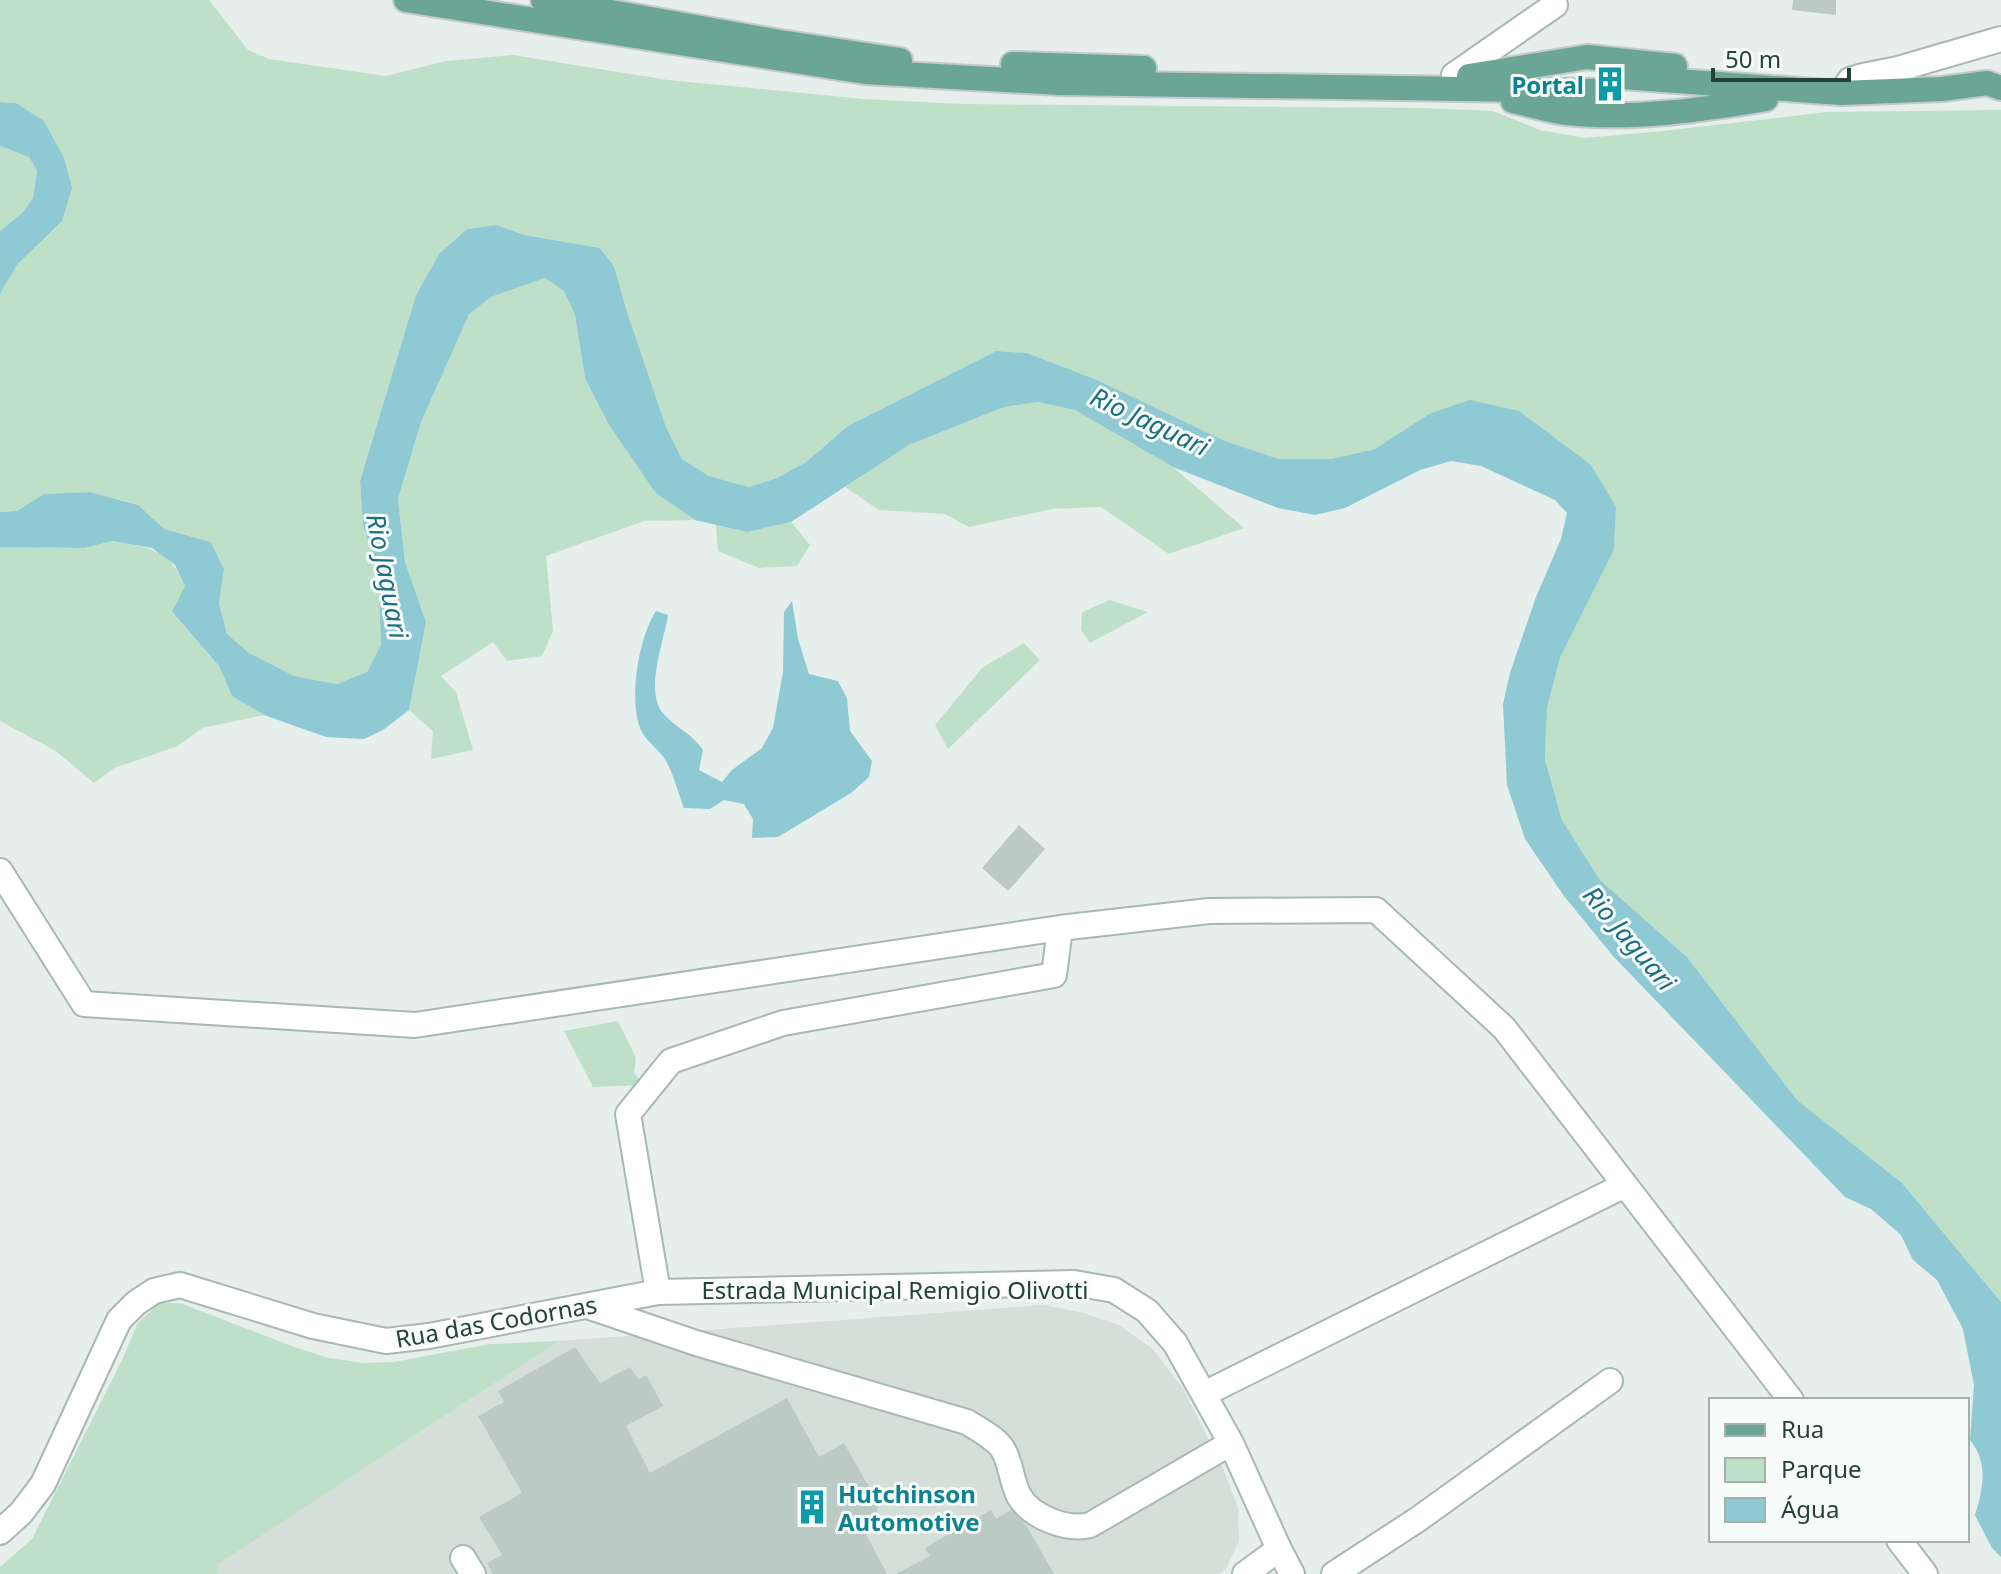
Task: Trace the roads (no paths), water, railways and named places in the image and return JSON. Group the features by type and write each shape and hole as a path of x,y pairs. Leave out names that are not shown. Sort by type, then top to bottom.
{"main road":[{"path":"406,0 865,72 1060,83 1461,80 1587,57 1697,70 1795,91"},
{"path":"543,0 912,62 1841,93 1942,89 1996,81"},
{"path":"1461,80 1567,113 1658,113 1749,101 1795,91"}],"street":[{"path":"610,0 657,20"},
{"path":"1461,80 1555,5"},
{"path":"1841,93 1850,80 2001,39"},
{"path":"0,871 84,1004 415,1025 1060,928 1209,911 1376,910 1504,1028 1789,1398"},
{"path":"658,1292 628,1114 671,1061 783,1023 1054,975 1060,928"},
{"path":"1204,1394 1625,1185"},
{"name":"Estrada Municipal Remigio Olivotti","path":"658,1292 1074,1283 1114,1290 1147,1311 1175,1343 1231,1443 1292,1574"},
{"name":"Rua das Codornas","path":"0,1532 21,1513 43,1484 119,1320 154,1291 180,1285 313,1326 386,1341 429,1336 658,1292"},
{"path":"588,1306 696,1343 967,1422 1002,1448 1020,1497 1033,1512 1067,1526 1078,1528 1090,1525 1231,1443"},
{"path":"1334,1574 1417,1520 1610,1381"},
{"path":"1901,1542 1925,1574"},
{"path":"1245,1574 1279,1549"}],"water":[{"path":"0,102 16,103 44,121 64,158 72,188 62,221 17,265 0,294 0,231 23,212 33,198 37,171 29,157 0,146"},
{"name":"Rio Jaguari","path":"496,225 525,235 600,248 614,266 666,427 682,459 709,476 749,487 777,478 806,462 848,426 996,351 1027,353 1097,380 1225,441 1279,459 1331,459 1375,449 1429,414 1470,400 1519,411 1591,465 1616,507 1614,550 1560,658 1547,708 1545,759 1562,820 1600,880 1687,957 1797,1100 1902,1183 2001,1302 2001,1557 1992,1548 1975,1515 1983,1476 1980,1458 1970,1440 1974,1385 1963,1329 1937,1280 1913,1260 1901,1235 1871,1209 1845,1197 1613,956 1564,896 1525,839 1507,785 1503,704 1510,673 1536,597 1561,539 1567,513 1555,500 1481,466 1451,461 1420,470 1345,508 1315,515 1278,508 1173,467 1075,410 1038,402 1004,407 909,445 791,522 747,532 695,520 655,492 608,423 585,378 575,315 564,291 545,278 491,297 469,314 421,422 398,499 405,562 426,622 409,710 383,730 364,739 326,737 264,715 232,696 219,666 172,612 185,586 175,565 152,548 113,541 84,548 0,547 0,512 17,511 44,494 90,492 138,505 164,529 211,542 224,569 219,604 227,634 249,653 294,676 337,684 367,672 381,645 378,572 363,525 360,481 416,295 439,254 467,229"},
{"path":"792,601 798,639 809,674 838,681 847,698 850,731 872,761 869,777 851,793 778,837 752,838 753,819 744,804 724,800 710,809 684,808 666,761 642,732 635,704 637,670 645,636 656,611 668,615 655,678 657,703 662,712 703,750 699,770 722,782 732,770 762,748 773,728 783,672 784,612"}],"tunnel":[{"path":"1599,77 1622,77"}],"place":[{"name":"Portal","path":"1610,84"},
{"name":"Hutchinson Automotive","path":"812,1507"}]}
